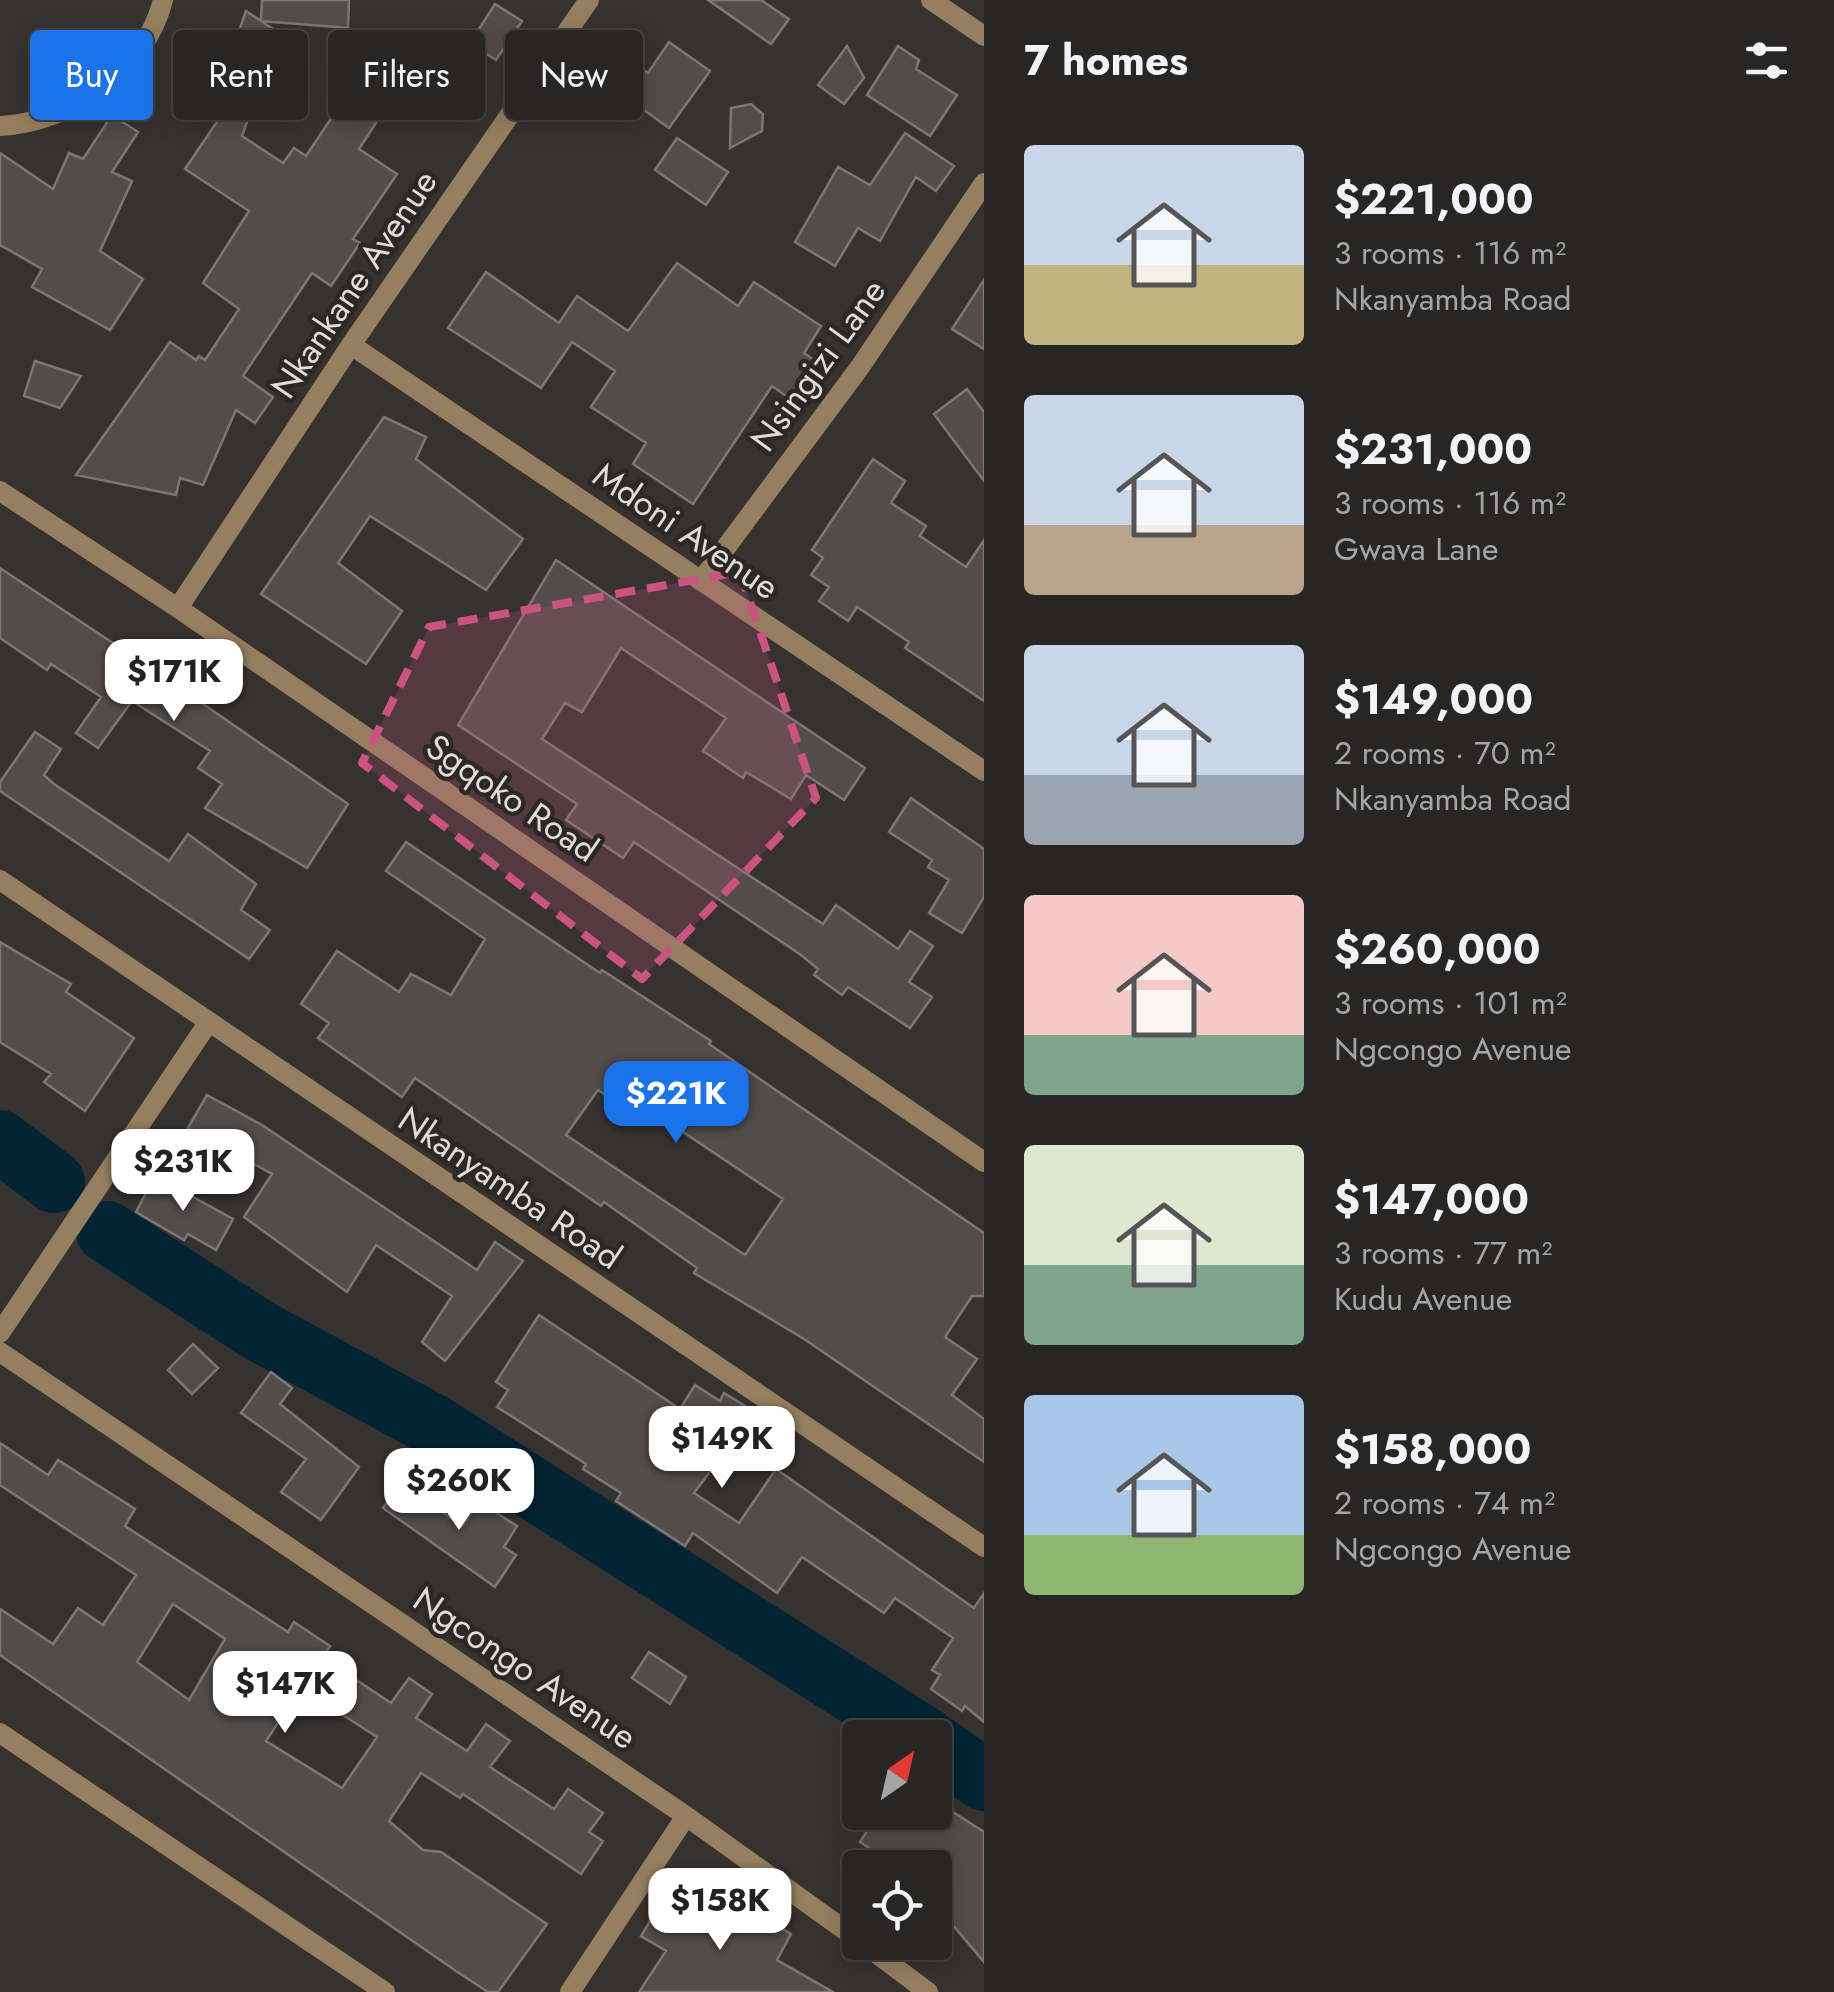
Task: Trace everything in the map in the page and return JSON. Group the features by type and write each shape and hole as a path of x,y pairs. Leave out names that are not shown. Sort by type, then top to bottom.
{"street":[{"path":"0,126 24,125 77,104 112,82 141,49 164,0"},
{"name":"Nkankane Avenue","path":"178,608 351,345 589,0"},
{"path":"931,0 984,36"},
{"name":"Nsingizi Lane","path":"701,581 860,366 984,183"},
{"name":"Mdoni Avenue","path":"351,345 984,772"},
{"name":"Sgqoko Road","path":"0,491 178,608 984,1162"},
{"name":"Nkanyamba Road","path":"0,880 984,1547"},
{"path":"0,1334 208,1024"},
{"name":"Ngcongo Avenue","path":"0,1352 686,1816 842,1928"},
{"path":"0,1733 385,1992"},
{"path":"570,1992 686,1816"},
{"name":"Ngcongo Avenue","path":"885,1960 926,1991"}],"highlighted area":[{"path":"740,572 816,798 642,979 362,763 429,627"}],"building":[{"path":"262,0 349,0 348,28 261,21"},
{"path":"708,0 761,0 789,19 771,44"},
{"path":"495,4 522,21 516,30 505,30 505,46 496,60 485,53 485,30 478,30"},
{"path":"246,11 274,30 239,30"},
{"path":"669,42 710,71 669,128 643,109 643,69 648,73"},
{"path":"847,46 864,78 844,104 818,85"},
{"path":"898,46 919,60 916,69 957,95 930,136 867,95"},
{"path":"751,104 763,114 762,131 730,148 731,108"},
{"path":"109,120 120,120 138,132 112,172 132,181 100,251 143,279 110,330 32,287 42,269 0,245 0,153 53,189 69,153 83,159"},
{"path":"218,120 248,120 242,136 283,163 294,148 306,156 330,120 378,120 359,149 397,174 353,239 360,243 331,286 312,273 243,376 273,397 255,423 236,410 203,485 180,478 176,495 76,475 170,342 196,360 199,356 205,360 239,309 203,283 249,211 185,169"},
{"path":"905,133 954,166 936,191 916,177 880,241 858,228 835,266 795,242 838,167 870,185"},
{"path":"677,138 728,172 706,205 655,170"},
{"path":"677,263 738,306 754,282 821,326 804,353 814,360 789,398 772,386 693,504 633,464 646,443 591,407 615,371 572,342 541,388 448,328 486,272 559,323 577,296 628,331"},
{"path":"984,280 984,349 952,329"},
{"path":"35,361 81,376 60,408 24,396"},
{"path":"967,389 984,412 984,481 934,414"},
{"path":"384,417 426,437 416,459 523,539 486,590 370,516 338,563 402,611 366,664 261,594"},
{"path":"873,459 905,481 891,503 926,526 920,536 966,567 984,540 984,701 905,648 909,642 857,607 848,621 819,601 829,587 811,575 823,558 812,550"},
{"path":"556,560 865,768 844,800 806,775 791,799 746,772 743,778 703,751 726,718 621,648 582,712 565,703 542,739 823,924 836,905 898,949 910,931 933,946 909,982 932,997 910,1028 848,987 842,995 814,975 818,969 801,955 634,842 623,858 566,820 577,804 458,725"},
{"path":"0,568 134,657 143,642 168,658 158,673 348,804 307,868 205,808 222,784 198,768 210,751 132,701 98,748 76,733 101,697 51,664 47,670 0,638"},
{"path":"35,732 61,749 44,775 54,784 169,861 188,834 256,884 241,910 270,930 249,959 0,791 0,782"},
{"path":"911,798 984,849 984,897 962,933 929,913 949,880 928,867 932,860 889,832"},
{"path":"406,842 600,973 602,970 711,1041 709,1044 984,1233 984,1296 972,1296 945,1337 977,1359 952,1395 984,1419 984,1462 804,1339 694,1273 697,1268 604,1202 601,1206 415,1078 402,1097 318,1038 329,1023 301,1004 337,951 399,992 411,974 451,995 485,939 386,871","holes":["609,1087 636,1103 641,1095 686,1134 783,1199 745,1255 566,1135 598,1090 604,1094"]},
{"path":"0,942 71,984 66,992 134,1038 85,1111 44,1082 51,1074 0,1042"},
{"path":"207,1095 262,1125 477,1270 495,1242 523,1261 445,1361 422,1342 452,1296 376,1245 347,1292 244,1217 272,1174 188,1128"},
{"path":"155,1176 233,1219 216,1250 188,1234 184,1240 136,1212"},
{"path":"539,1315 680,1409 695,1385 720,1401 724,1393 755,1412 694,1493 739,1523 776,1469 974,1608 984,1593 984,1722 965,1706 962,1711 931,1689 940,1675 932,1670 953,1638 895,1598 884,1613 802,1557 777,1593 693,1533 685,1546 616,1501 621,1493 583,1469 586,1464 497,1407 508,1390 496,1382"},
{"path":"193,1344 218,1368 192,1394 168,1370"},
{"path":"271,1372 292,1388 280,1404 359,1467 321,1520 281,1492 306,1459 241,1413"},
{"path":"0,1443 48,1475 58,1460 135,1509 125,1526 288,1632 294,1622 330,1646 324,1655 337,1667 391,1703 409,1678 432,1694 416,1718 467,1751 486,1724 510,1741 490,1767 554,1809 568,1789 603,1813 589,1832 603,1841 581,1874 463,1794 460,1798 421,1773 389,1821 423,1850 441,1852 547,1924 498,1992 488,1992 456,1971 0,1655 0,1609 53,1644 78,1608 103,1625 136,1575 0,1485","holes":["173,1604 225,1639 189,1700 137,1662","301,1688 377,1737 342,1788 266,1741"]},
{"path":"401,1483 462,1526 479,1502 517,1526 504,1547 516,1555 495,1587 383,1508"},
{"path":"649,1652 686,1677 670,1704 632,1678"},
{"path":"952,1812 984,1832 984,1962 952,1924 952,1850 872,1850 860,1842 868,1830 952,1830"},
{"path":"664,1898 686,1912 693,1900 708,1909 713,1901 753,1926 760,1915 791,1934 777,1960 833,1992 639,1992 666,1951 641,1936"}],"waterway":[{"path":"0,1141 54,1182"},
{"path":"107,1232 258,1330 433,1425 897,1720"},
{"path":"952,1757 984,1780"}]}
